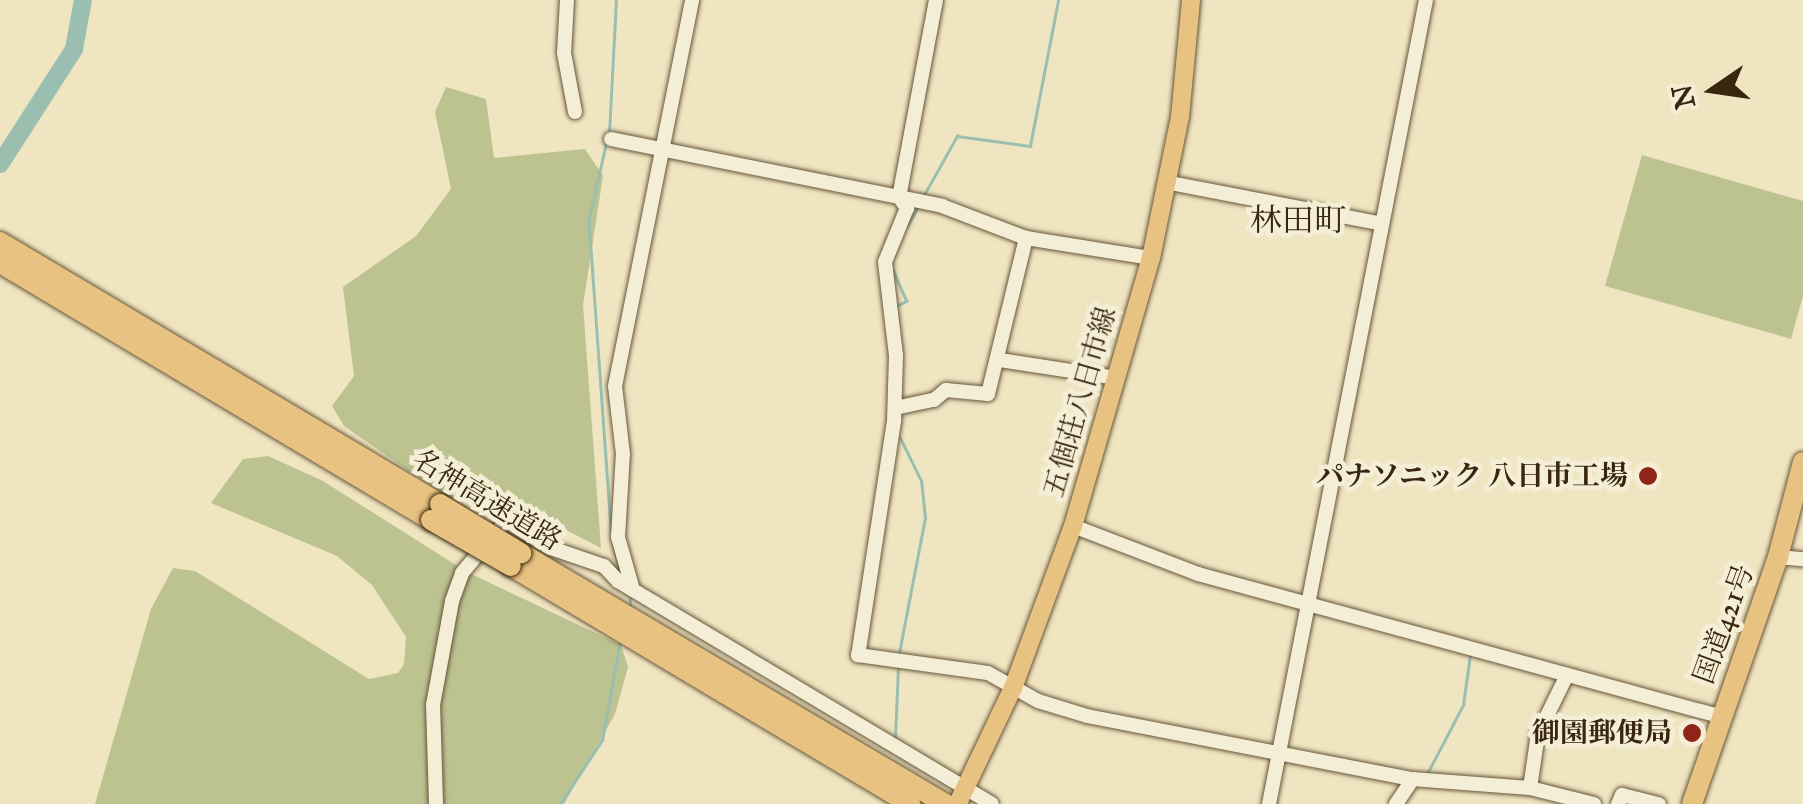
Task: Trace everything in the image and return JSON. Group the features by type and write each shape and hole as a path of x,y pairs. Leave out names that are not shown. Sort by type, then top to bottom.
{"highway":[{"name":"名神高速道路","path":"0,242 254,404 682,658 910,804"},
{"name":"名神高速道路","path":"0,264 254,404"},
{"name":"国道421号","path":"1692,804 1719,716 1778,558 1803,462"},
{"name":"名神高速道路","path":"682,658 957,798"}],"main road":[{"name":"五個荘八日市線","path":"957,798 1013,688 1073,526 1170,183 1190,0"}],"street":[{"path":"567,0 564,53 574,112"},
{"path":"627,586 618,537 623,454 615,386 692,0"},
{"path":"936,0 899,197 907,208 884,262 895,408 858,654 954,665 1087,716 1280,749 1413,780 1530,788 1594,804"},
{"path":"1269,804 1426,0"},
{"path":"611,139 662,146 942,206 1026,238 1151,258"},
{"path":"1170,183 1382,224"},
{"path":"895,408 934,400 946,390 988,394 1000,360 1026,238"},
{"path":"1000,360 1116,378"},
{"path":"436,804 434,704 449,617 462,573 493,530 506,521 551,548 604,566 627,586 957,798 992,804"},
{"path":"1073,526 1198,574 1719,716"},
{"path":"1778,558 1803,559"},
{"path":"1530,788 1538,734 1567,675"},
{"path":"1396,804 1413,780"},
{"path":"1618,804 1622,795 1659,804"}],"green space":[{"path":"446,87 486,99 494,158 585,149 603,176 583,305 601,548 458,474 452,501 344,426 332,406 354,376 343,287 416,236 451,189 435,112"},
{"path":"1642,155 1803,201 1803,296 1791,339 1605,286"},
{"path":"268,456 323,481 467,572 621,645 628,667 615,714 564,804 95,804 151,609 173,568 195,571 369,679 398,673 404,664 406,637 372,585 337,556 211,503 243,459"}],"waterway":[{"path":"0,164 74,49 83,0"},
{"path":"609,133 616,0"},
{"path":"924,195 957,136 1030,146 1058,0"},
{"path":"607,141 589,221 611,529"},
{"path":"907,226 918,207"},
{"path":"893,270 907,301 896,307"},
{"path":"899,653 925,518 921,481 900,438"},
{"path":"613,542 621,573"},
{"path":"630,594 631,610"},
{"path":"560,804 602,740 620,641"},
{"path":"1428,772 1463,705 1470,655"},
{"path":"895,738 898,666"}],"place":[{"name":"パナソニック 八日市工場","path":"1648,476"},
{"name":"御園郵便局","path":"1692,733"}],"district":[{"name":"林田町","path":"1298,221"}]}
